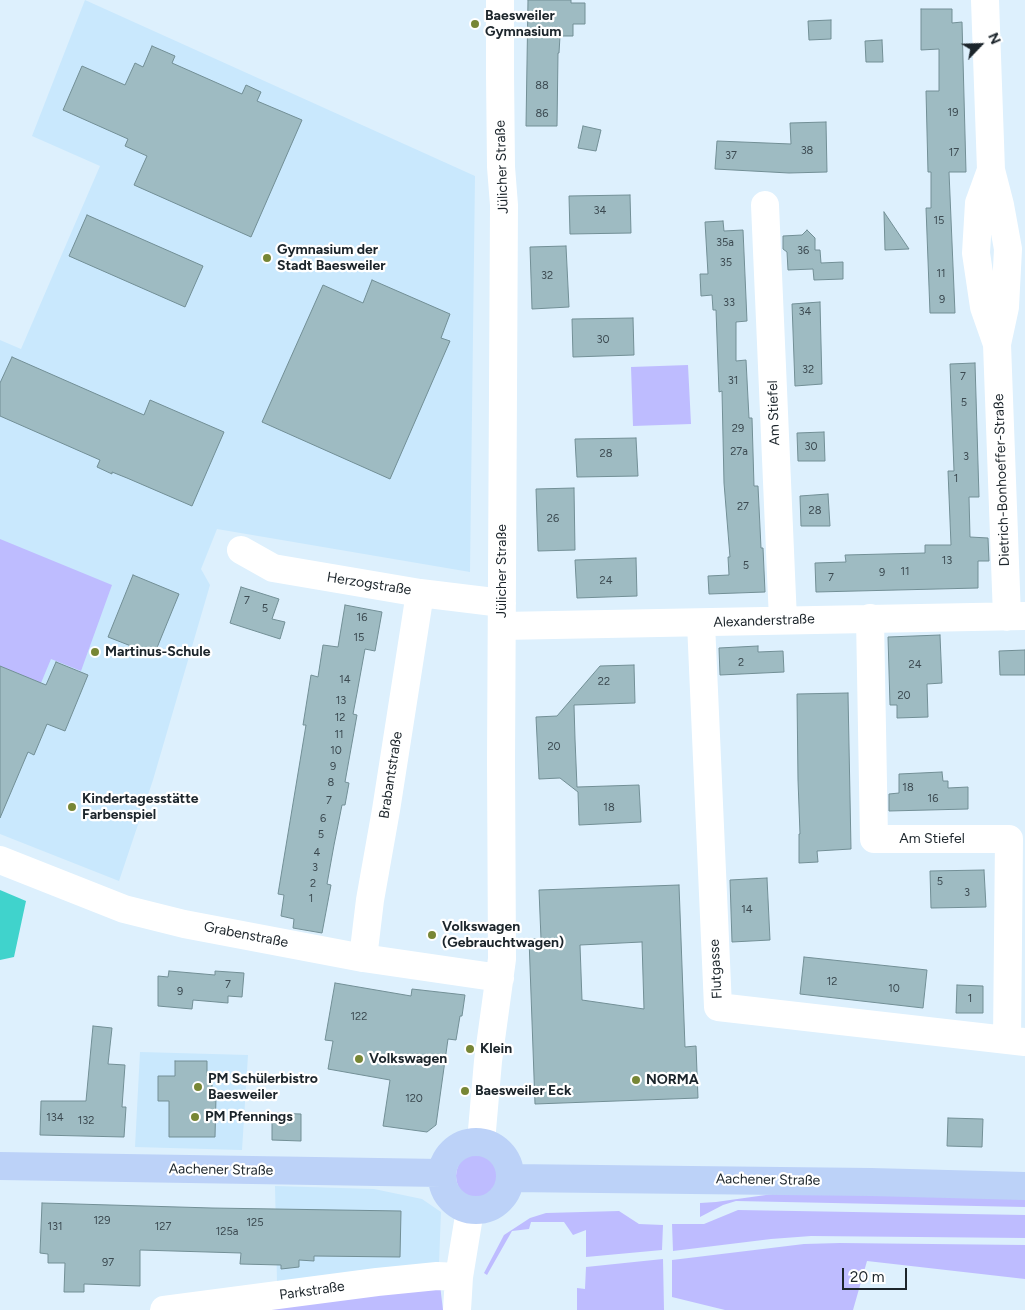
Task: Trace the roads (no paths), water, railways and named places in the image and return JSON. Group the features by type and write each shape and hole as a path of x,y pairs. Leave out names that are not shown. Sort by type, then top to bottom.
{"main road":[{"path":"470,1142 481,1142 500,1150 508,1163 510,1178 508,1189 497,1203 482,1210 470,1210 458,1206 449,1197 443,1186 441,1174 444,1162 450,1153 459,1146 470,1142"},
{"name":"Aachener Straße","path":"0,1166 441,1174"},
{"name":"Aachener Straße","path":"510,1178 871,1182 1025,1186"}],"street":[{"name":"Jülicher Straße","path":"481,1142 488,1061 500,978 502,949 500,761 504,205 501,167 500,0"},
{"name":"Dietrich-Bonhoeffer-Straße","path":"985,0 991,170 1008,249 1005,307 997,344 1016,617"},
{"name":"Am Stiefel","path":"765,205 783,620"},
{"name":"Herzogstraße","path":"241,550 273,568 420,593 502,614"},
{"name":"Brabantstraße","path":"364,958 370,900 420,593"},
{"name":"Alexanderstraße","path":"502,614 701,623 870,618 1016,617"},
{"name":"Am Stiefel","path":"870,618 874,839 1009,839 1016,1041"},
{"name":"Flutgasse","path":"701,623 718,1007 1016,1041"},
{"name":"Grabenstraße","path":"0,860 124,909 184,924 364,958 500,978"},
{"path":"458,1310 459,1277 470,1210"},
{"name":"Parkstraße","path":"164,1310 377,1282 437,1276 459,1277"}],"place":[{"name":"Baesweiler Gymnasium","path":"475,24"},
{"name":"Gymnasium der Stadt Baesweiler","path":"267,258"},
{"name":"Martinus-Schule","path":"95,652"},
{"name":"Kindertagesstätte Farbenspiel","path":"72,807"},
{"name":"Volkswagen (Gebrauchtwagen)","path":"432,935"},
{"name":"Klein","path":"470,1049"},
{"name":"Volkswagen","path":"359,1059"},
{"name":"NORMA","path":"636,1080"},
{"name":"PM Schülerbistro Baesweiler","path":"198,1087"},
{"name":"Baesweiler Eck","path":"465,1091"},
{"name":"PM Pfennings","path":"195,1117"}]}
